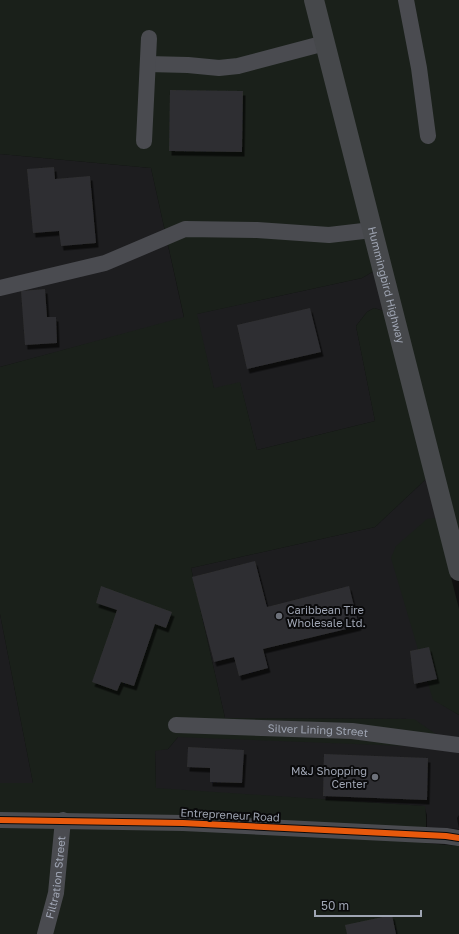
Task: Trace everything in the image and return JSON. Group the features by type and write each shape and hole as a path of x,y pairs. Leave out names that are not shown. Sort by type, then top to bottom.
{"main road":[{"name":"Hummingbird Highway","path":"314,0 459,571"}],"street":[{"path":"406,0 428,136"},
{"path":"144,141 149,38"},
{"path":"148,64 181,64 219,68 238,66 325,43"},
{"path":"0,288 104,263 185,229 257,230 329,235 372,230"},
{"name":"Silver Lining Street","path":"176,725 352,732 459,745"},
{"name":"Entrepreneur Road","path":"0,820 183,823 446,836 459,838"},
{"name":"Filtration Street","path":"45,934 56,893 63,820"}],"shaded area":[{"path":"0,0 306,0 374,271 362,278 197,314 214,388 240,382 257,450 375,421 356,326 367,312 374,308 384,311 426,479 375,527 191,568 225,718 414,719 456,748 178,737 168,749 155,751 156,788 425,806 425,843 459,846 459,934 0,934 0,783 33,783 0,614 0,367 184,317 151,168 0,154"},
{"path":"323,0 459,0 459,534"},
{"path":"0,154 151,168 184,318 0,367"},
{"path":"374,271 384,311 374,308 367,312 356,326 375,421 257,450 240,383 214,389 196,314 362,278"},
{"path":"426,479 436,518 433,699 459,715 459,815 457,818 459,829 427,827 427,815 424,806 156,789 155,750 168,749 178,737 414,719 225,718 191,568 375,527"},
{"path":"436,518 459,609 459,715 433,700 391,558 396,546 427,519"},
{"path":"0,614 33,783 0,783"}],"building":[{"path":"170,90 243,91 242,152 169,151"},
{"path":"54,167 55,179 90,176 96,243 61,246 59,231 33,233 27,169"},
{"path":"45,289 47,317 56,317 57,343 25,345 21,291"},
{"path":"310,308 321,352 247,369 237,325"},
{"name":"Caribbean Tire Wholesale Ltd.","path":"255,561 267,607 349,586 359,626 263,649 268,668 239,676 234,657 214,662 192,577"},
{"path":"101,586 172,612 166,628 155,624 134,686 121,682 117,691 92,682 117,610 96,603"},
{"path":"429,647 437,679 414,684 410,651"},
{"path":"188,747 244,750 242,783 210,782 210,768 187,767"},
{"name":"M&J Shopping Center","path":"324,754 428,758 427,800 323,796"},
{"path":"392,915 396,934 347,934 345,925"}],"cycle path":[{"path":"0,820 183,823 446,836 459,838"}],"place":[{"name":"Caribbean Tire Wholesale Ltd.","path":"279,616"},
{"name":"M&J Shopping Center","path":"375,777"}]}
